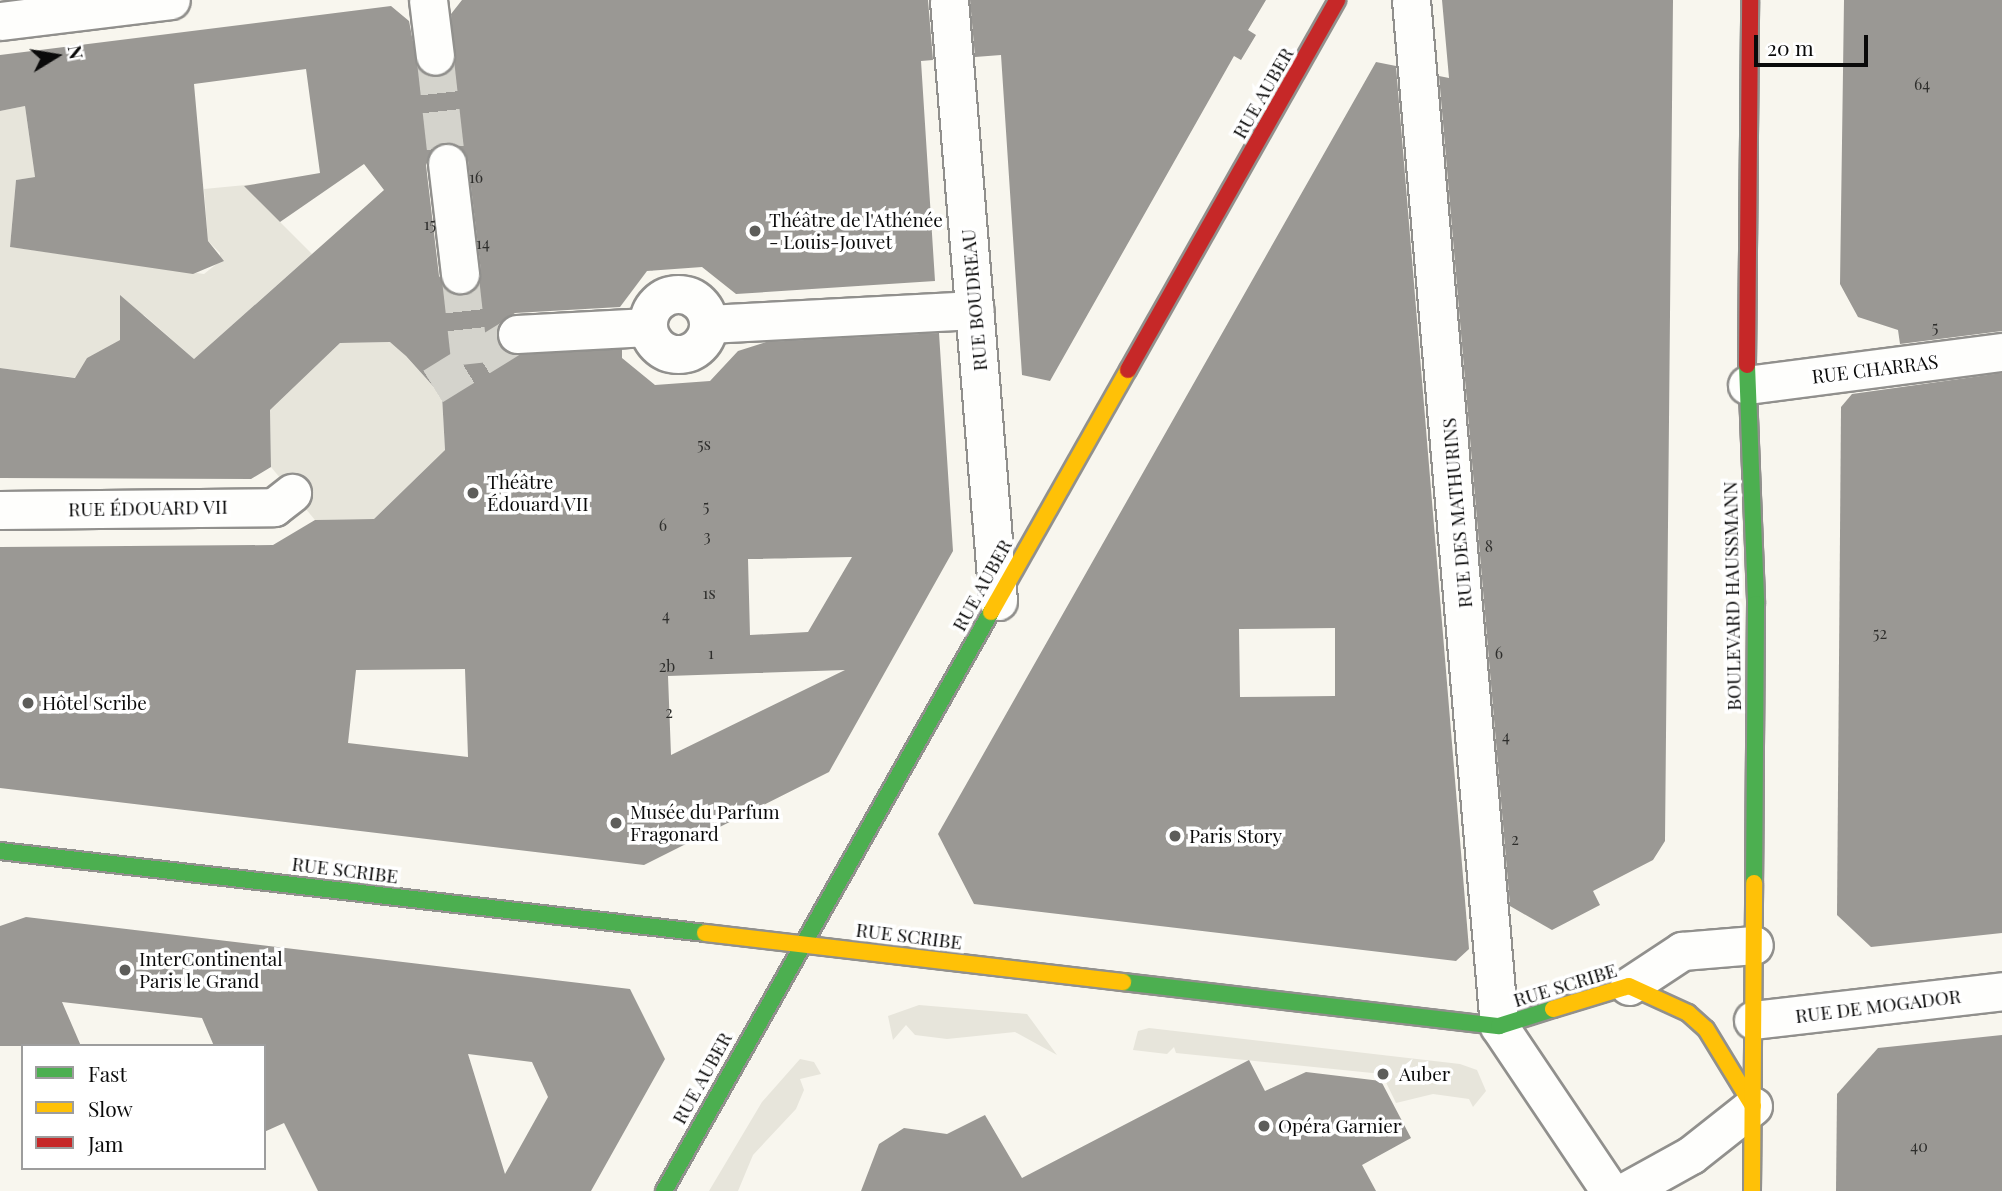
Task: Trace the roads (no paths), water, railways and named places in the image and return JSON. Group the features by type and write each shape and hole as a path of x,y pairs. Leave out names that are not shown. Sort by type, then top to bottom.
{"main road":[{"name":"RUE AUBER","path":"664,1191 801,944 1337,0"},
{"name":"BOULEVARD HAUSSMANN","path":"1750,0 1747,385 1756,604 1752,1191"},
{"name":"RUE SCRIBE","path":"0,851 1499,1026 1629,986 1688,1013 1706,1029 1753,1106"}],"street":[{"path":"0,21 171,0"},
{"path":"428,0 435,56"},
{"name":"RUE BOUDREAU","path":"949,0 998,600"},
{"name":"RUE DES MATHURINS","path":"1411,0 1499,1026"},
{"path":"447,163 460,274"},
{"path":"517,334 648,327 658,302 676,294 701,305 708,324 975,310"},
{"name":"RUE CHARRAS","path":"1747,385 2002,352"},
{"name":"RUE ÉDOUARD VII","path":"0,510 274,506 292,493"},
{"path":"1629,986 1682,951 1754,945"},
{"name":"RUE DE MOGADOR","path":"1753,1020 2002,991"},
{"path":"1499,1026 1609,1191"},
{"path":"1626,1191 1691,1155 1753,1106"}],"tunnel":[{"path":"435,56 447,163"},
{"path":"460,274 470,363"},
{"path":"433,386 514,336"}],"place":[{"name":"Théâtre de l'Athénée - Louis-Jouvet","path":"755,231"},
{"name":"Théâtre Édouard VII","path":"473,493"},
{"name":"Hôtel Scribe","path":"28,703"},
{"name":"Musée du Parfum Fragonard","path":"616,823"},
{"name":"Paris Story","path":"1175,836"},
{"name":"InterContinental Paris le Grand","path":"125,970"},
{"name":"Auber","path":"1383,1074"},
{"name":"Opéra Garnier","path":"1264,1126"}]}
